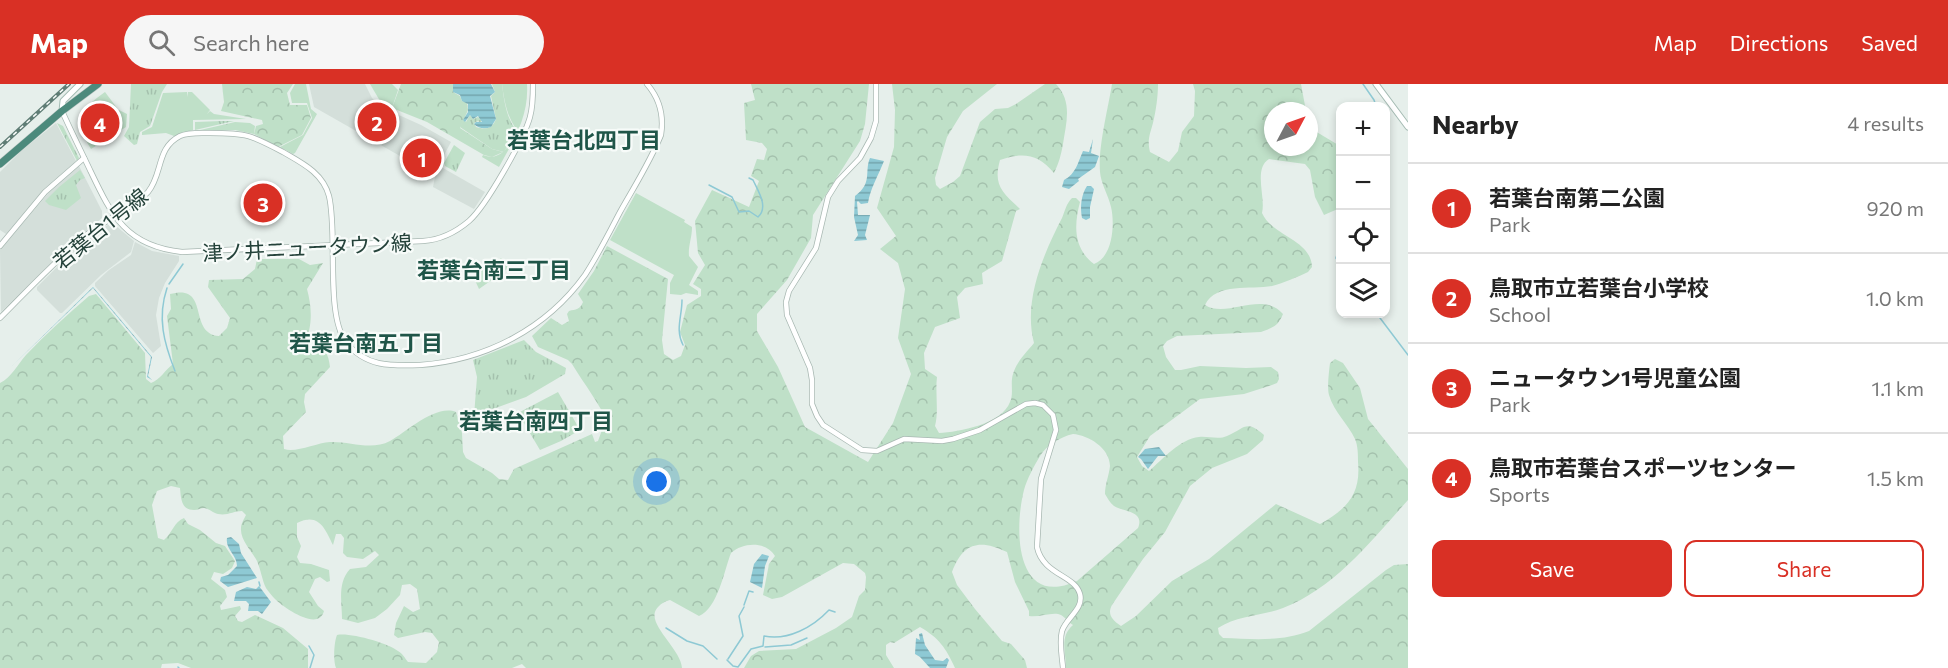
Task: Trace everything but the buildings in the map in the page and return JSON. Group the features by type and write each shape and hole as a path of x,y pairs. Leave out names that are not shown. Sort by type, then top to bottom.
{"highway":[{"path":"0,164 62,111 98,84"}],"main road":[{"path":"62,111 63,101 80,84"},
{"path":"1376,84 1408,127"}],"street":[{"name":"津ノ井ニュータウン線","path":"62,111 113,216 131,234 150,245 175,252 427,241 444,236 467,223 484,204 527,128 532,106 532,84"},
{"name":"若葉台1号線","path":"0,318 71,248 147,192 156,176 163,152 177,138 187,134 240,133 263,141 309,167 324,185 329,198 337,326 348,345 364,359 385,365 442,363 469,357 524,333 552,311 585,274 661,135 662,113 657,98 647,84"},
{"path":"876,84 876,121 871,138 860,158 831,192 816,248 789,291 786,302 788,315 810,368 814,411 823,425 862,450 877,451 904,439 942,441 953,439 980,430 1026,404 1035,403 1049,410 1053,415 1056,430 1041,479 1037,547 1046,565 1076,587 1080,594 1078,608 1061,633 1063,668"},
{"path":"0,246 45,192 84,158"}],"shaded area":[{"path":"309,84 365,84 372,98 381,107 451,142 443,157 410,139 400,156 314,107"},
{"path":"56,123 76,161 45,188 6,234 0,230 0,172 21,151"},
{"path":"79,166 102,211 102,218 68,246 1,312 0,250 52,189"},
{"path":"443,168 485,192 474,209 433,187 435,177"},
{"path":"109,224 116,226 134,241 131,252 101,275 60,313 37,290 37,287 75,249"},
{"path":"135,242 152,251 179,256 179,261 165,283 159,298 156,315 161,346 153,353 95,286 95,283 109,270 131,255"}],"green space":[{"path":"131,84 167,84 150,126 140,132 137,144 134,145 124,136 129,127"},
{"path":"222,84 293,84 287,93 290,105 307,105 311,118 302,135 278,147 254,134 256,126 263,124 262,120 221,111 224,102"},
{"path":"295,84 306,84 311,109 317,114 293,154 280,147 303,135 312,118 307,103 292,103 290,93"},
{"path":"370,84 392,84 398,90 392,108 380,101"},
{"path":"401,84 453,84 453,92 467,103 468,110 460,128 492,149 503,152 492,157 484,155 427,122 392,108"},
{"path":"492,84 502,84 508,114 516,130 504,152 492,149 460,127 463,120 466,122 470,115 473,119 478,117 481,119 481,123 478,121 474,123 476,127 486,128 493,125 496,119 491,96 495,92"},
{"path":"502,84 527,84 527,96 523,117 510,147 499,167 482,157 483,155 490,157 500,154 508,146 517,130 508,114"},
{"path":"751,84 869,84 865,124 860,141 813,215 811,238 787,280 757,314 757,331 778,367 805,427 868,462 893,423 911,374 898,338 905,289 898,263 880,249 896,236 877,208 894,147 895,110 892,84 997,84 963,111 947,137 935,178 936,185 940,189 960,176 980,122 995,109 1008,108 1016,104 1045,84 1056,84 1065,98 1066,105 1067,121 1063,144 1054,173 1042,162 1030,156 1016,156 1000,160 998,176 1001,188 1020,209 1016,211 1002,261 982,273 983,284 965,288 957,297 960,318 935,327 924,353 925,369 937,377 935,426 939,433 968,429 989,421 1005,410 1010,402 1015,369 1034,343 1031,311 1037,279 1048,247 1072,198 1080,202 1077,236 1087,258 1094,264 1105,255 1109,247 1113,222 1111,207 1101,176 1100,162 1112,84 1158,84 1149,148 1150,152 1169,162 1178,151 1182,132 1194,116 1193,84 1301,84 1304,102 1264,102 1264,156 1318,156 1318,133 1336,144 1336,210 1324,215 1315,197 1310,170 1305,164 1269,159 1264,164 1261,176 1262,213 1267,221 1305,250 1312,267 1308,272 1272,286 1225,290 1210,298 1205,305 1224,309 1255,304 1275,307 1283,314 1277,324 1272,327 1261,332 1177,336 1163,346 1166,357 1175,370 1200,366 1271,367 1278,372 1279,379 1277,383 1244,394 1200,399 1150,436 1137,457 1142,466 1149,471 1185,441 1199,437 1224,437 1246,426 1258,430 1264,435 1263,440 1247,454 1212,468 1190,486 1165,532 1143,559 1112,605 1110,614 1121,626 1136,616 1172,581 1209,559 1276,504 1320,524 1345,506 1357,483 1358,453 1355,439 1334,407 1329,395 1330,363 1335,359 1343,363 1360,388 1368,419 1408,469 1408,500 1336,576 1302,599 1283,608 1226,624 1218,628 1219,634 1223,638 1267,639 1288,637 1309,631 1386,570 1394,565 1408,564 1408,668 1066,668 1064,645 1066,635 1073,625 1058,614 1029,616 1029,611 1015,582 1007,552 989,545 981,545 967,549 961,554 952,572 957,585 975,609 1002,641 1011,644 1025,660 1027,668 955,668 941,644 920,627 894,643 890,642 886,645 886,655 894,668 744,668 751,656 759,651 796,649 852,617 859,596 865,590 866,577 865,573 854,564 843,563 782,597 772,599 763,595 769,564 775,556 766,548 748,545 731,553 716,597 706,612 699,616 670,600 658,607 655,620 676,652 682,668 526,668 522,664 512,668 336,668 335,642 337,635 343,634 368,639 393,648 408,662 426,663 437,652 439,642 432,633 425,632 398,638 394,635 396,623 404,606 413,612 420,609 417,589 410,584 402,585 400,595 375,618 358,623 342,619 341,593 346,574 350,569 366,567 379,555 375,551 363,559 347,557 343,553 344,538 341,534 336,534 333,545 320,524 316,521 305,520 297,523 297,537 301,546 297,557 300,563 329,570 330,581 327,582 320,577 315,579 309,592 324,611 321,617 309,619 301,616 279,603 266,588 257,561 242,537 241,526 246,515 242,511 221,514 204,508 195,510 186,508 182,503 180,488 171,486 157,491 152,505 158,538 164,540 184,518 188,524 216,543 225,546 235,561 232,568 223,574 214,572 211,579 225,590 227,597 220,606 221,610 240,606 241,609 235,616 238,621 242,622 255,615 283,628 308,649 308,668 191,668 178,663 162,664 161,668 0,668 0,383 41,340 89,296 96,294 145,353 146,379 151,383 173,364 167,316 171,309 170,294 183,293 190,296 195,302 204,327 209,333 219,336 227,328 230,318 208,287 209,280 243,279 255,269 257,259 299,259 310,265 323,263 307,289 311,317 304,345 307,348 317,347 324,350 330,367 305,394 306,412 283,436 284,449 294,450 330,442 383,444 430,415 439,412 456,412 466,458 499,479 508,480 514,469 592,434 595,442 598,441 602,430 609,426 597,402 572,364 538,347 532,336 551,318 562,325 569,321 567,314 582,305 583,302 578,294 594,271 607,246 668,279 662,340 664,354 673,360 681,356 685,345 680,332 687,305 701,296 701,289 693,284 705,265 698,253 695,221 712,190 749,207 759,181 751,176 757,159 764,160 767,149 762,143 746,140 744,103 755,100","holes":["1073,434 1085,437 1102,448 1109,459 1105,494 1114,506 1139,518 1138,528 1077,581 1057,587 1041,584 1030,575 1020,543 1019,525 1024,490 1033,468 1046,448 1063,437"]},
{"path":"105,92 117,108 115,112 119,110 127,114 126,127 91,149 82,131 82,116 90,104"},
{"path":"187,92 187,97 188,92 192,92 210,110 207,114 210,111 214,114 246,119 193,120 193,130 174,136 166,133 142,135 142,132 152,127 163,93"},
{"path":"234,121 195,130 195,122"},
{"path":"235,122 250,123 255,126 254,134 235,130 196,131"},
{"path":"57,123 63,126 79,158 77,161"},
{"path":"412,144 440,158 433,172 406,159"},
{"path":"454,145 465,153 456,172 444,163"},
{"path":"80,170 85,178 76,185 81,198 66,210 49,205 45,201 59,187"},
{"path":"268,188 276,193 269,217 255,215 253,189"},
{"path":"636,193 685,220 684,222 692,227 689,256 698,267 689,285 698,291 698,295 670,294 670,283 674,275 610,240"},
{"path":"501,258 510,267 479,289 473,276"},
{"path":"524,340 536,352 566,368 565,374 526,397 474,416 477,377 473,360"},
{"path":"558,392 580,430 540,450 518,413"}],"water":[{"path":"453,84 491,84 495,92 490,96 496,119 491,127 476,126 474,124 476,122 482,122 478,116 473,119 470,115 465,122 463,120 468,112 468,104 462,101 460,95 453,92"},
{"path":"1093,139 1091,153 1099,156 1095,167 1078,179 1079,181 1069,189 1062,187 1064,180 1074,171 1083,151 1089,152"},
{"path":"870,158 884,161 868,203 857,202 858,215 870,215 865,235 867,240 854,241 858,235 854,217 855,196 866,182"},
{"path":"1087,186 1094,189 1090,218 1086,220 1082,218 1081,205"},
{"path":"93,287 152,357 148,376 152,380 147,377 151,357 93,288 11,367"},
{"path":"1159,447 1166,456 1158,456 1148,469 1138,457 1145,449"},
{"path":"231,537 239,544 241,553 257,578 228,587 220,581 221,577 228,575 237,566 227,542 227,538"},
{"path":"762,554 769,556 762,588 750,582 754,564"},
{"path":"259,586 271,602 262,614 258,611 248,611 249,604 246,601 234,601 236,592 247,587 256,589"},
{"path":"922,633 925,645 935,660 943,661 947,658 949,660 946,668 930,668 915,654 916,638 920,640 919,634"}],"waterway":[{"path":"1363,84 1375,102"},
{"path":"709,185 732,197 739,212 749,211 758,217 763,209 762,199 753,180 749,178"},
{"path":"169,284 183,264"},
{"path":"167,288 162,320 175,371"},
{"path":"682,300 679,328 683,345"},
{"path":"1380,318 1408,355"},
{"path":"259,582 260,586"},
{"path":"744,605 749,591 753,592"},
{"path":"728,659 743,636 739,616 744,607"},
{"path":"727,660 733,666 738,667 751,649 763,646 764,636 782,636 800,631 829,610 835,612"},
{"path":"666,628 687,641 703,646 717,659"},
{"path":"765,647 791,645 807,638"},
{"path":"309,646 314,655 310,668"}],"railway":[{"path":"0,147 69,84"}],"place":[{"name":"鳥取市立若葉台小学校","path":"377,122"},
{"name":"鳥取市若葉台スポーツセンター","path":"100,123"},
{"name":"若葉台南第二公園","path":"422,158"},
{"name":"ニュータウン1号児童公園","path":"263,203"}],"district":[{"name":"若葉台北四丁目","path":"584,139"},
{"name":"若葉台南三丁目","path":"494,269"},
{"name":"若葉台南五丁目","path":"366,342"},
{"name":"若葉台南四丁目","path":"536,420"}]}
